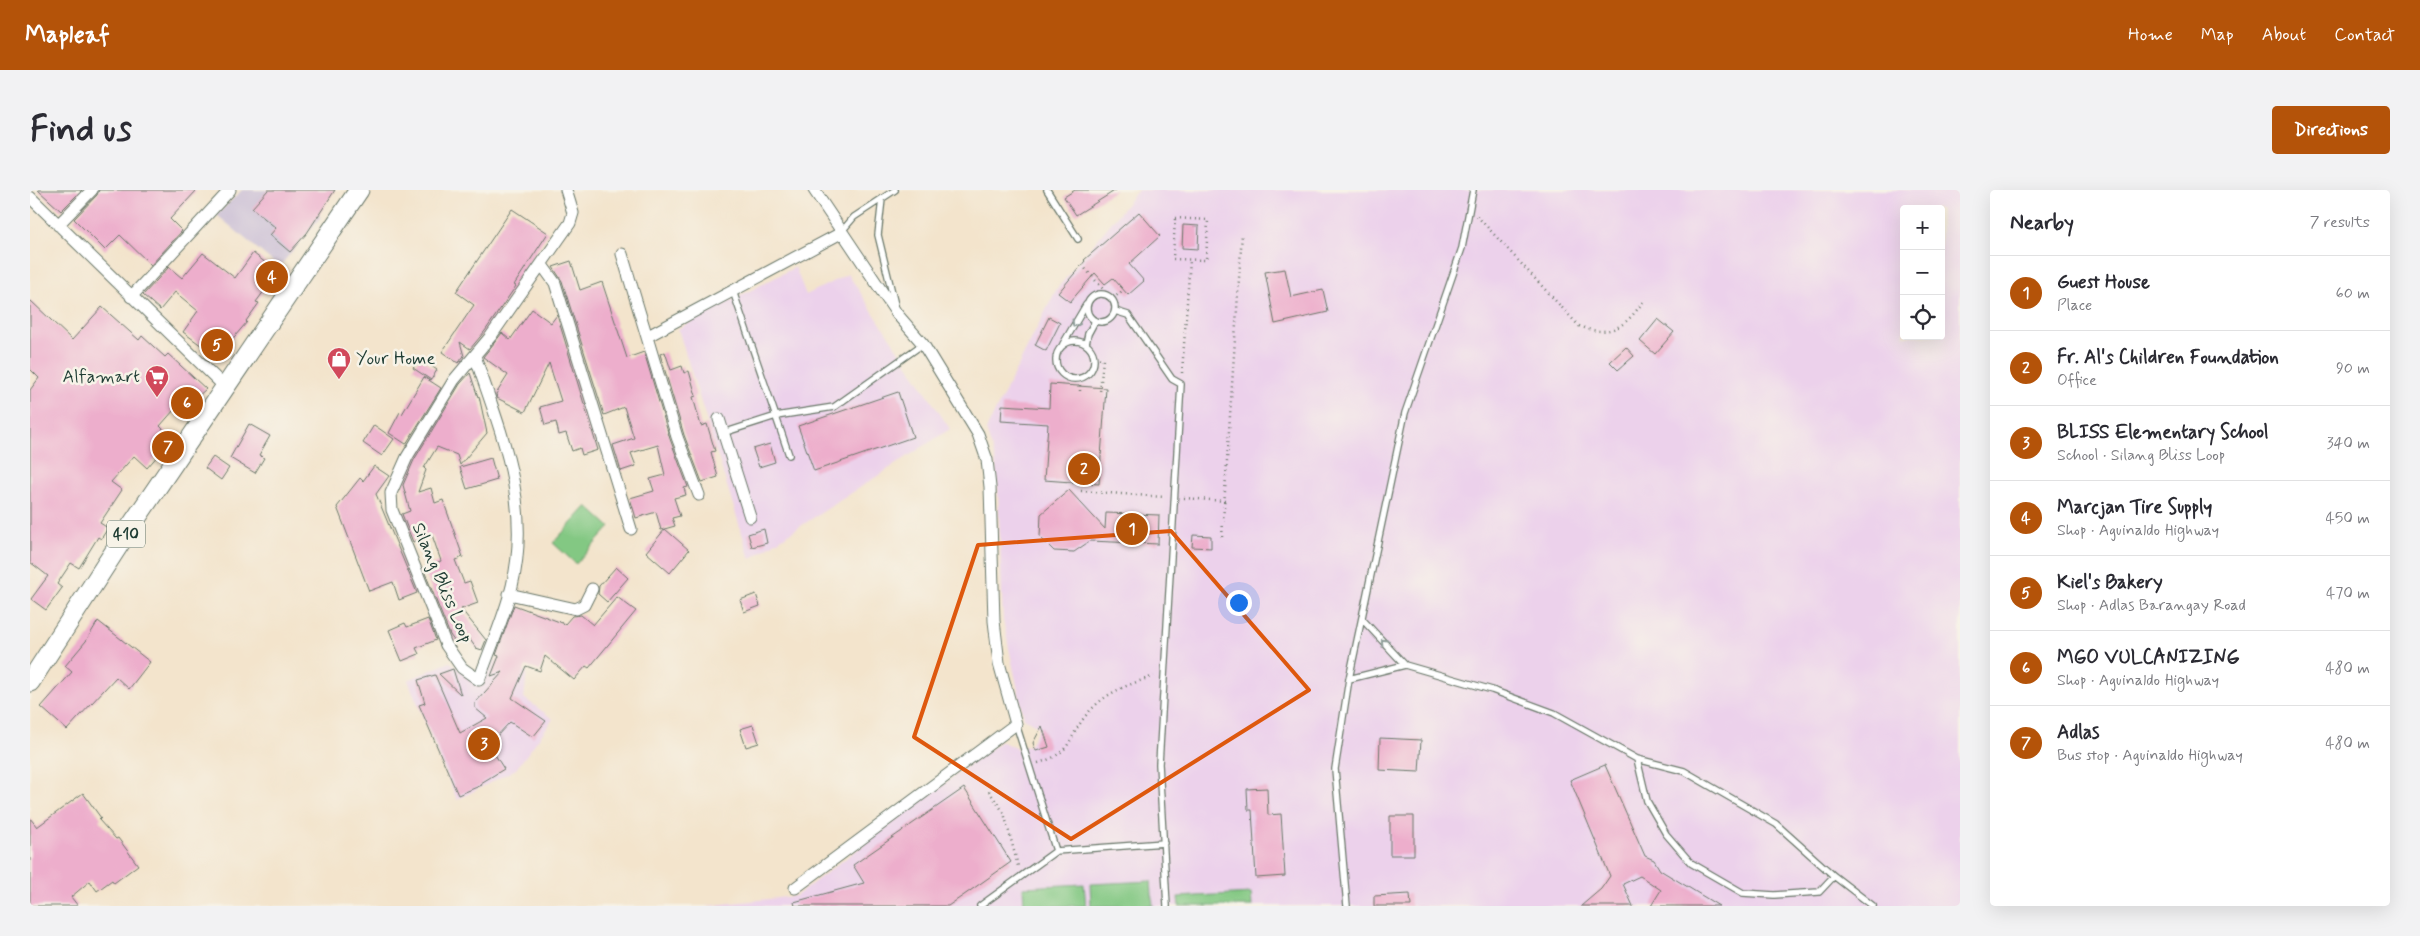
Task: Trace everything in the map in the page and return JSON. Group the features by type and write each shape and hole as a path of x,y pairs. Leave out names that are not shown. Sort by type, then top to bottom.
{"main road":[{"name":"410","path":"30,682 131,526 226,388 292,286 359,190"}],"street":[{"path":"58,225 92,190"},
{"path":"131,297 230,190"},
{"path":"475,356 542,265 570,223 573,213 566,190"},
{"path":"795,888 1016,724 999,663 994,621 988,460 978,434 923,344 897,314 814,190"},
{"path":"30,197 226,388"},
{"path":"648,336 841,233"},
{"path":"622,254 677,437 699,494"},
{"path":"542,265 555,283 631,529"},
{"name":"Silang Bliss Loop","path":"475,356 504,441 519,508 518,552 509,594 479,680 462,668 446,645 392,510 393,488 406,457 454,380 475,356"},
{"path":"718,419 750,517"},
{"path":"509,594 576,609 584,605 592,589"}],"lane":[{"path":"841,233 854,217 895,190"},
{"path":"1047,190 1078,239"},
{"path":"1347,906 1335,769 1350,679 1405,414 1462,248 1471,209 1473,190"},
{"path":"882,199 878,235 897,314"},
{"path":"733,290 789,455"},
{"path":"1062,346 1078,341 1086,344 1094,358 1093,367 1088,374 1080,378 1064,375 1056,361 1058,352 1094,295 1104,294 1111,298 1115,311"},
{"path":"1088,303 1088,313 1095,321 1107,321 1115,311"},
{"path":"1115,311 1128,315 1172,379 1181,384 1176,497 1159,764 1167,906"},
{"path":"1086,344 1088,334 1095,321"},
{"path":"723,434 776,416 834,407 923,344"},
{"path":"1362,619 1406,665 1492,690 1554,713 1638,759 1684,771 1776,824 1834,876 1873,906"},
{"path":"1350,679 1406,665"},
{"path":"1016,724 1056,851"},
{"path":"1638,759 1647,801 1666,834 1691,864 1743,893 1774,895 1819,892 1834,876"},
{"path":"980,906 1056,851 1164,843"}],"path":[{"path":"1471,209 1579,326 1594,332 1612,329 1630,321 1645,299"},
{"path":"1175,218 1208,220 1206,260 1190,260 1172,258 1175,218"},
{"path":"1222,537 1242,233"},
{"path":"1181,384 1190,260"},
{"path":"1082,265 1111,298 1123,290"},
{"path":"1094,358 1103,359 1100,392"},
{"path":"1080,378 1080,391"},
{"path":"1081,491 1225,501"},
{"path":"1029,765 1055,758 1071,742 1087,714 1112,691 1165,672"},
{"path":"989,791 1004,813 1020,877"}],"highlighted area":[{"path":"1171,531 1309,690 1071,839 914,737 978,545"}],"shaded area":[{"path":"242,190 286,190 321,217 279,267 217,215"},
{"path":"1138,190 1960,190 1960,906 705,906 796,896 1001,741 1017,749 1030,745 1039,727 1024,718 1003,620 998,489 995,458 986,430 1056,290"},
{"path":"795,267 806,295 848,274 950,429 750,559 678,329"},
{"path":"493,660 527,672 524,698 553,719 516,769 457,800 408,680 450,662 480,684"}],"green space":[{"path":"587,506 610,527 576,564 553,543"},
{"path":"1151,881 1153,906 1091,906 1090,884"},
{"path":"1084,884 1086,906 1024,906 1023,887"},
{"path":"1251,893 1252,906 1179,906 1178,897"}],"building":[{"path":"38,190 82,190 61,211"},
{"path":"99,190 197,190 170,219 182,231 151,265 120,235 105,250 74,219 97,195"},
{"path":"268,190 335,190 307,233 290,252 270,235 276,228 252,208"},
{"path":"1075,190 1116,190 1076,215 1064,197"},
{"path":"512,209 548,233 514,285 516,286 485,331 470,349 460,342 464,356 458,363 442,352 474,305 456,292"},
{"path":"1139,212 1160,236 1129,264 1144,281 1128,295 1113,278 1105,284 1095,273 1070,302 1058,293 1084,260"},
{"path":"1183,225 1199,226 1198,249 1182,248"},
{"path":"203,253 235,278 253,253 280,274 272,284 270,283 256,302 259,303 247,322 217,357 183,332 198,311 175,292 160,310 143,295 169,267 182,278"},
{"path":"571,261 580,290 602,282 627,358 644,352 670,439 688,487 684,488 686,495 674,498 680,516 672,518 675,526 661,530 656,512 636,518 630,498 654,491 650,479 665,475 658,445 631,453 636,466 621,471 613,445 634,438 624,407 604,415 562,281 553,267"},
{"path":"1285,269 1291,297 1323,290 1328,312 1275,324 1265,272"},
{"path":"30,300 72,340 102,307 139,340 142,336 165,357 168,354 206,389 187,406 182,401 160,426 172,438 147,468 134,456 111,482 122,490 100,523 108,528 101,539 98,537 79,568 71,563 57,584 62,588 46,610 31,599 48,576 30,562 30,390 39,378 30,369"},
{"path":"532,309 551,323 557,315 598,450 582,455 580,448 572,451 566,433 559,435 556,422 545,425 540,407 561,401 549,363 525,412 497,398 496,394 508,375 483,357 502,333 510,340"},
{"path":"1049,317 1060,323 1046,351 1035,345"},
{"path":"1658,319 1674,332 1655,354 1640,341"},
{"path":"1626,347 1634,356 1618,370 1610,362"},
{"path":"665,352 671,370 682,366 684,373 689,371 696,396 693,397 701,426 707,424 715,451 711,452 718,477 702,482 684,435 660,354"},
{"path":"420,358 437,370 431,380 413,368"},
{"path":"470,373 479,396 487,433 460,465 457,455 437,447 424,468 426,470 418,492 431,488 435,503 443,500 463,557 455,560 464,583 470,581 478,603 461,609 486,640 482,650 476,648 468,637 455,642 450,635 423,568 441,561 432,535 413,542 402,514 410,511 403,485 414,460 460,384"},
{"path":"424,377 441,388 406,444 389,433 400,412 402,414"},
{"path":"1050,384 1106,388 1099,484 1044,480 1048,424 1001,421 1002,405 1049,408"},
{"path":"898,392 913,437 814,471 798,426"},
{"path":"249,424 270,436 259,455 264,458 255,473 230,458"},
{"path":"374,425 394,439 382,456 363,443"},
{"path":"770,444 775,462 759,467 753,449"},
{"path":"213,457 229,468 221,480 205,468"},
{"path":"491,458 497,480 467,489 460,467"},
{"path":"374,466 389,476 376,494 417,593 399,600 393,582 369,591 337,507 360,478 363,481"},
{"path":"1069,490 1105,529 1106,513 1159,515 1158,544 1090,541 1074,552 1054,551 1040,537 1041,514"},
{"path":"665,529 689,550 670,573 646,552"},
{"path":"764,529 767,543 752,547 748,534"},
{"path":"1193,535 1211,536 1211,548 1192,547"},
{"path":"616,567 628,578 607,602 598,594 599,586"},
{"path":"756,594 760,606 744,612 740,600"},
{"path":"617,597 636,611 589,668 586,666 574,680 545,656 540,671 526,666 512,698 546,721 533,737 510,722 495,738 499,746 492,750 504,769 481,783 482,785 458,795 419,705 425,703 418,680 435,675 460,733 487,718 475,708 475,703 503,672 491,676 499,656 496,655 514,605 565,624 572,616 581,615 593,625"},
{"path":"428,619 436,640 416,648 419,654 402,661 389,630 405,623 407,627"},
{"path":"98,621 150,662 129,689 116,677 67,730 41,707 72,672 65,666 86,641"},
{"path":"453,669 461,695 439,674"},
{"path":"753,725 759,743 746,747 740,729"},
{"path":"1042,726 1049,747 1036,751 1033,743"},
{"path":"1380,738 1421,740 1419,772 1379,770"},
{"path":"1605,765 1645,856 1654,860 1660,870 1719,906 1651,906 1661,890 1640,876 1623,884 1633,906 1581,906 1601,889 1610,876 1570,780"},
{"path":"964,788 1011,862 967,893 948,906 795,906 794,902 864,883 853,865"},
{"path":"1267,788 1268,815 1281,814 1285,876 1256,878 1252,810 1248,810 1247,789"},
{"path":"83,793 101,818 99,820 116,839 118,838 138,865 114,883 112,880 97,891 90,881 71,897 78,906 30,906 30,818 37,827"},
{"path":"1390,816 1414,816 1414,855 1390,855"},
{"path":"1410,894 1411,906 1374,906 1374,896"}],"place":[{"name":"Marcjan Tire Supply","path":"272,277"},
{"name":"Kiel's Bakery","path":"217,345"},
{"name":"Your Home","path":"339,380"},
{"name":"Alfamart","path":"157,398"},
{"name":"MGO VULCANIZING","path":"187,403"},
{"name":"Adlas","path":"168,447"},
{"name":"Fr. Al's Children Foundation","path":"1084,469"},
{"name":"Guest House","path":"1132,529"},
{"name":"BLISS Elementary School","path":"484,744"}]}
